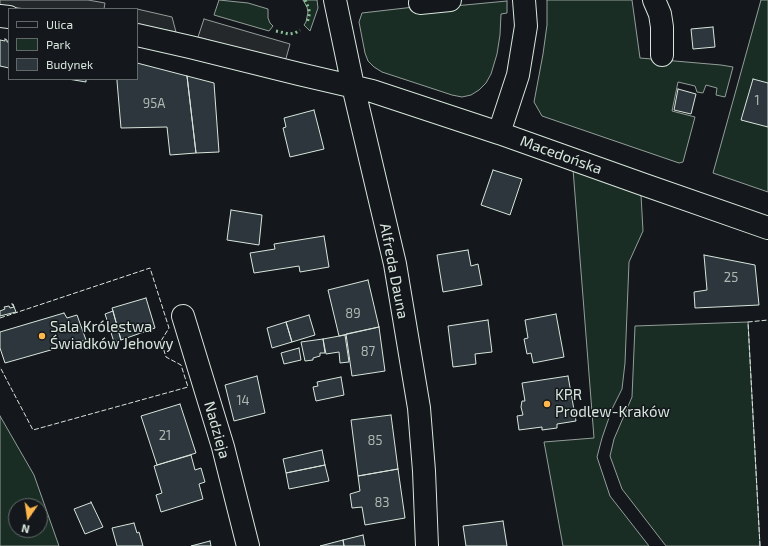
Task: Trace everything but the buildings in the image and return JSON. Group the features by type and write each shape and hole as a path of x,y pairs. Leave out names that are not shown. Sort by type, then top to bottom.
{"street":[{"name":"Alfreda Dauna","path":"335,0 353,86 395,264 419,408 427,546"},
{"path":"420,3 450,0"},
{"path":"499,133 518,75 526,26 524,0"},
{"path":"654,0 660,14 662,27 662,55"},
{"name":"Macedońska","path":"138,35 372,91 499,133 768,228"},
{"name":"Nadzieja","path":"183,316 223,446 248,546"}],"green space":[{"path":"219,0 248,3 268,9 268,18 273,26 269,31 214,15"},
{"path":"303,0 317,0 318,8 310,31 304,25 308,12"},
{"path":"547,0 632,0 640,58 733,67 725,97 716,95 717,88 706,85 703,93 697,92 695,86 678,82 672,111 695,117 683,162 679,163 542,116 534,102 547,25"},
{"path":"761,0 768,0 768,192 713,173"},
{"path":"507,1 507,13 501,14 497,54 491,74 486,83 471,95 462,97 452,95 382,72 368,61 359,22 362,13 414,7 423,9"},
{"path":"573,169 641,195 643,231 629,262 625,363 622,389 612,409 597,457 610,496 649,546 563,546 544,442 594,438"},
{"path":"748,322 760,546 666,546 622,489 610,456 614,439 632,397 635,326"},
{"path":"0,416 34,475 42,498 8,498 8,538 48,538 48,515 59,546 0,546"}],"shaded area":[{"path":"0,0 88,0 105,3 104,8 19,8 0,5"},
{"path":"138,9 172,17 176,32 138,24"},
{"path":"204,19 290,44 285,62 198,37"}],"hedge":[{"path":"305,0 309,9 307,23"},
{"path":"276,31 289,34 300,30"}],"fence":[{"path":"0,318 150,268 169,328 161,341 166,357 181,365 188,387 33,430 0,367"},
{"path":"760,546 748,322 768,320"}],"place":[{"name":"Sala Królestwa Świadków Jehowy","path":"42,336"},
{"name":"KPR Prodlew-Kraków","path":"547,404"}]}
